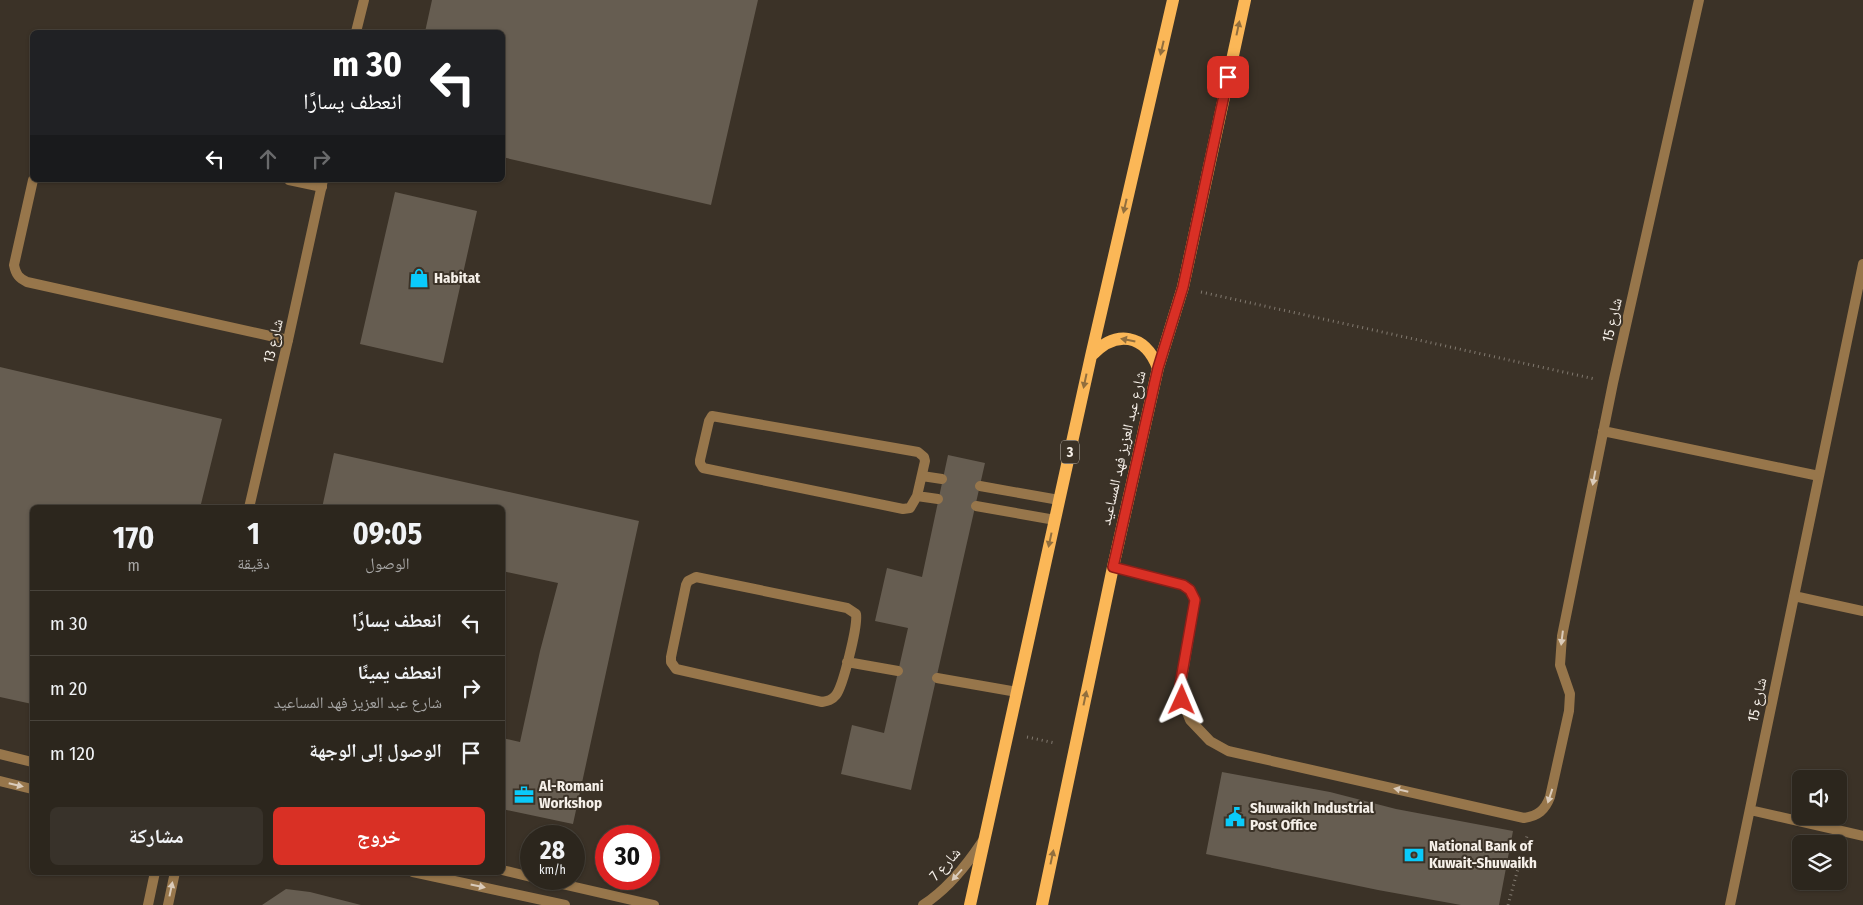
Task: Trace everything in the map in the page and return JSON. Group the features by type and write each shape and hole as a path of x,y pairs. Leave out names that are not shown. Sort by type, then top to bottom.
{"main road":[{"name":"3","path":"970,905 1054,520 1173,0"},
{"name":"شارع عبد العزيز فهد المساعيد","path":"1042,905 1113,567 1158,368 1183,287 1245,0"},
{"path":"1091,356 1101,345 1114,339 1129,339 1142,344 1153,355 1158,368"}],"street":[{"path":"356,30 364,0"},
{"name":"شارع 15","path":"1532,816 1539,814 1547,806 1569,711 1570,694 1560,665 1562,636 1613,383 1699,0"},
{"path":"33,182 14,265 15,272 20,278 27,282 288,340"},
{"name":"شارع 13","path":"250,505 322,183"},
{"name":"شارع 15","path":"1730,905 1863,264"},
{"path":"714,416 918,452 924,457 925,461 922,476 913,506 903,509 703,468 700,460 709,421 714,416"},
{"path":"1603,431 1819,476"},
{"path":"922,476 942,479"},
{"path":"980,486 1059,500"},
{"path":"917,496 938,499"},
{"path":"976,506 1054,520"},
{"path":"1113,567 1183,585 1190,590 1195,600 1180,685 1182,700 1190,720 1210,741 1228,751 1524,818 1532,816"},
{"path":"692,578 701,578 847,608 856,614 857,619 847,662 839,691 834,698 822,702 676,669 671,662 671,657 686,585 692,578"},
{"path":"1794,596 1863,611"},
{"path":"847,662 898,671"},
{"path":"937,678 1017,692"},
{"path":"0,754 30,762"},
{"path":"0,781 30,788"},
{"path":"1750,810 1863,836"},
{"name":"شارع 7","path":"924,905 949,885 968,863 984,839"},
{"path":"505,871 520,874"},
{"path":"148,905 154,875"},
{"path":"168,905 174,875"},
{"path":"427,875 564,905"},
{"path":"585,889 654,905"}],"path":[{"path":"1183,287 1613,383"},
{"path":"1007,733 1075,747"},
{"path":"1508,905 1532,816"}],"building":[{"path":"432,0 758,0 711,205 505,158 505,30 425,30"},
{"name":"Habitat","path":"395,192 477,211 443,363 360,344"},
{"path":"0,367 222,419 201,505 30,505 30,704 0,697"},
{"path":"334,453 639,521 573,824 505,810 505,739 520,742 540,651 558,583 505,572 505,505 323,505"},
{"path":"948,455 985,463 911,790 841,774 852,725 884,733 908,628 875,621 887,568 922,577"},
{"path":"1222,772 1330,792 1396,809 1513,831 1499,905 1461,905 1378,890 1206,854"},
{"path":"286,889 310,892 361,905 262,905"}],"place":[{"name":"Habitat","path":"419,278"},
{"name":"Al-Romani Workshop","path":"524,795"},
{"name":"Shuwaikh Industrial Post Office","path":"1235,817"},
{"name":"National Bank of Kuwait-Shuwaikh","path":"1414,855"}],"route":[{"path":"1182,700 1180,685 1186,662 1195,600 1190,590 1183,585 1113,567 1158,368 1183,287 1228,77"}]}
